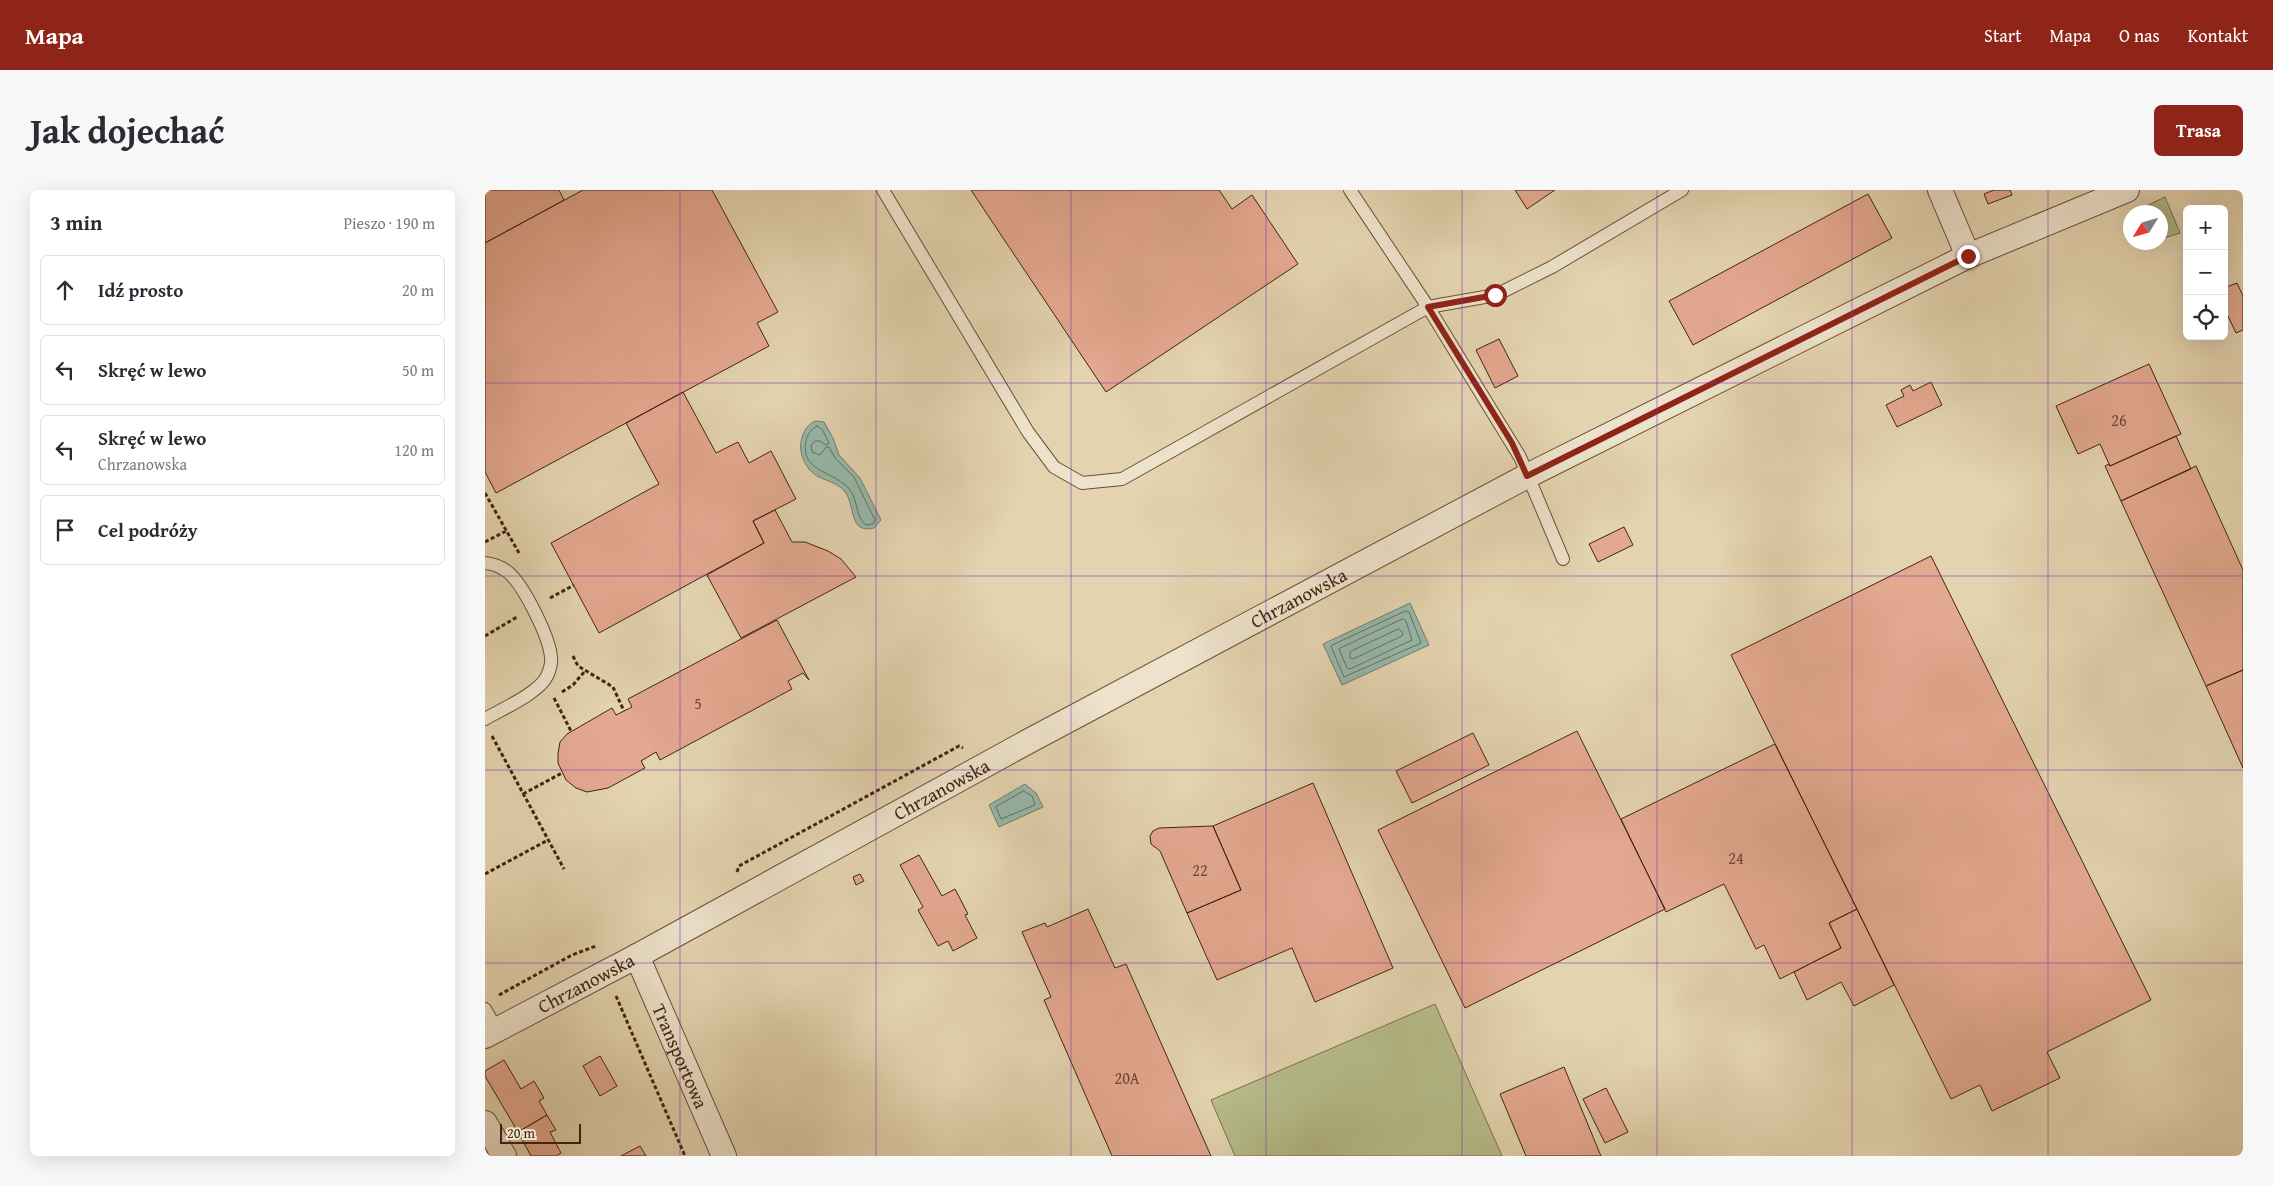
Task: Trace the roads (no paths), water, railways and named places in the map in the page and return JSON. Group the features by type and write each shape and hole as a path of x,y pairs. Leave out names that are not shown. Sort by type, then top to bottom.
{"street":[{"path":"1939,190 1968,256"},
{"name":"Chrzanowska","path":"491,1033 606,973 1029,741 1527,476 1968,256 2127,190"},
{"name":"Transportowa","path":"637,956 724,1156"},
{"path":"485,1123 504,1156"}],"lane":[{"path":"883,190 1028,432 1053,467 1082,483 1122,479 1428,307 1495,295 1552,267 1682,190"},
{"path":"1350,190 1428,307 1512,443 1563,559"},
{"path":"485,563 497,565 510,574 519,586 543,628 551,658 548,674 542,685 487,724"},
{"path":"485,1009 491,1033"}],"water":[{"path":"816,421 824,422 833,438 839,455 860,478 881,520 874,528 866,529 860,527 856,523 845,492 836,485 814,474 804,461 801,449 803,435 805,430"},
{"path":"1410,603 1429,645 1342,685 1323,644"},
{"path":"1025,784 1036,793 1043,807 999,827 989,805"}]}
